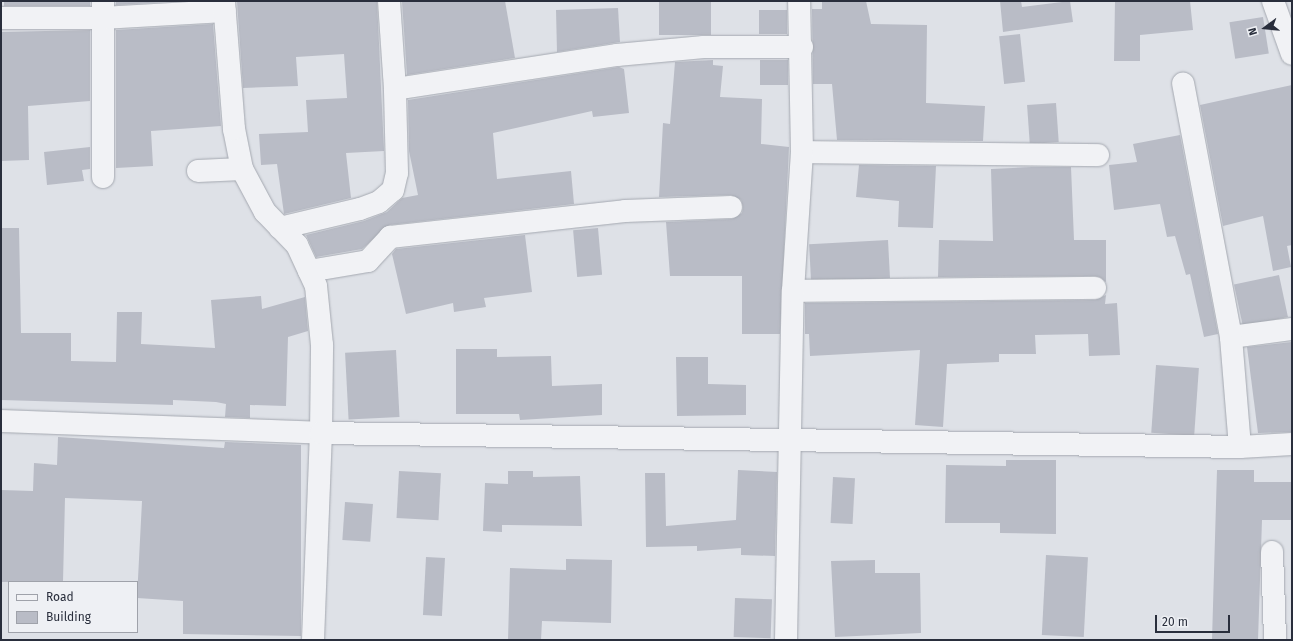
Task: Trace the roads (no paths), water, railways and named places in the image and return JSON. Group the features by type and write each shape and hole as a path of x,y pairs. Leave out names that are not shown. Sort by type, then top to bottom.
{"street":[{"path":"280,228 360,209 379,202 393,190 397,173 395,90 389,1"},
{"path":"786,640 788,438 793,291 802,152 802,47 799,1"},
{"path":"1273,1 1292,54"},
{"path":"1,18 102,10 224,6 234,129 242,169 265,212 297,245 316,286 322,345 321,434 313,640"},
{"path":"102,10 103,177"},
{"path":"395,90 617,55 704,47 802,47"},
{"path":"1183,84 1231,337 1240,447"},
{"path":"802,152 1098,155"},
{"path":"198,171 242,169"},
{"path":"309,271 368,261 390,237 625,211 731,207"},
{"path":"793,291 1095,288"},
{"path":"1231,337 1292,329"},
{"path":"1,421 321,434 788,438 1240,447 1292,444"},
{"path":"1272,552 1275,640"}]}
